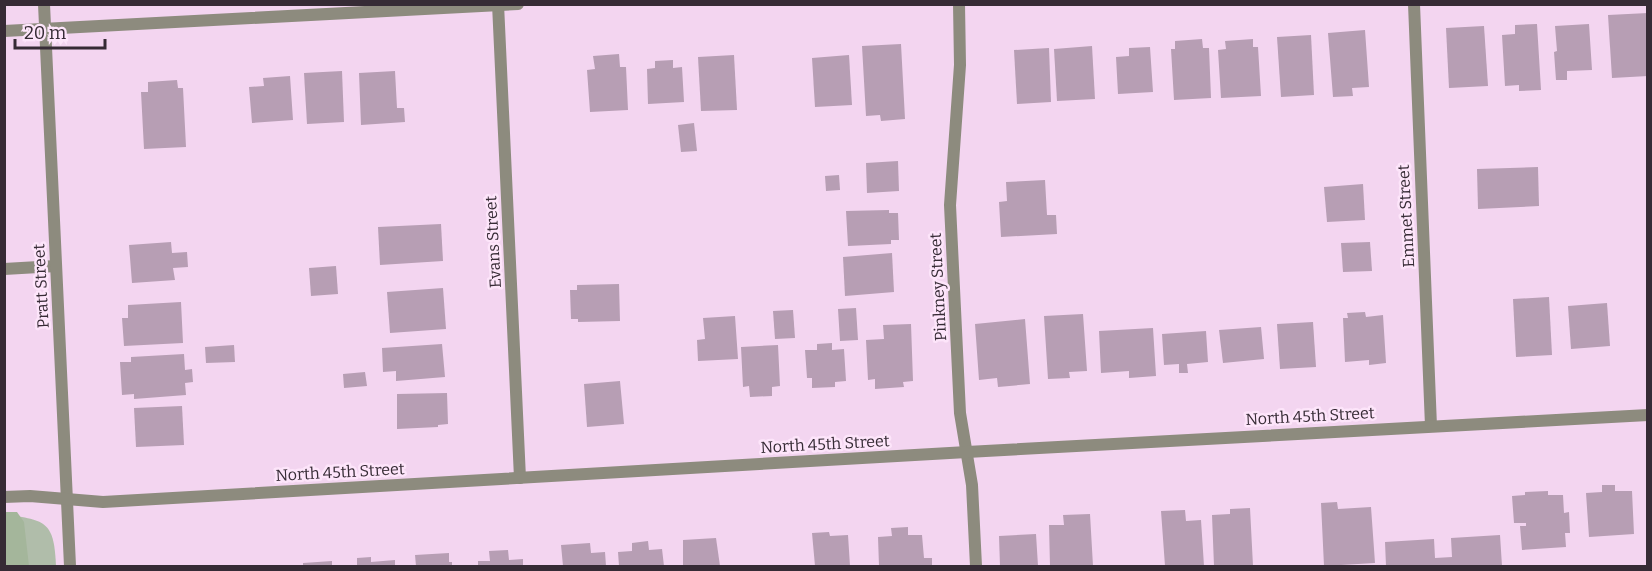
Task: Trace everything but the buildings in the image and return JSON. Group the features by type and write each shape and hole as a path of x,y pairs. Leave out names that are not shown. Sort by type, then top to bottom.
{"street":[{"name":"Pratt Street","path":"44,4 70,567"},
{"path":"4,31 518,4"},
{"name":"Pinkney Street","path":"959,4 960,65 950,205 960,413 972,485 976,567"},
{"name":"Emmet Street","path":"1414,4 1431,426"},
{"name":"Evans Street","path":"498,5 520,478"},
{"path":"4,268 56,266"},
{"name":"North 45th Street","path":"4,496 102,502 1647,415"}],"green space":[{"path":"5,512 17,512 24,522 29,566 5,566"},
{"path":"4,515 30,519 46,526 53,541 56,566 5,566"}]}
